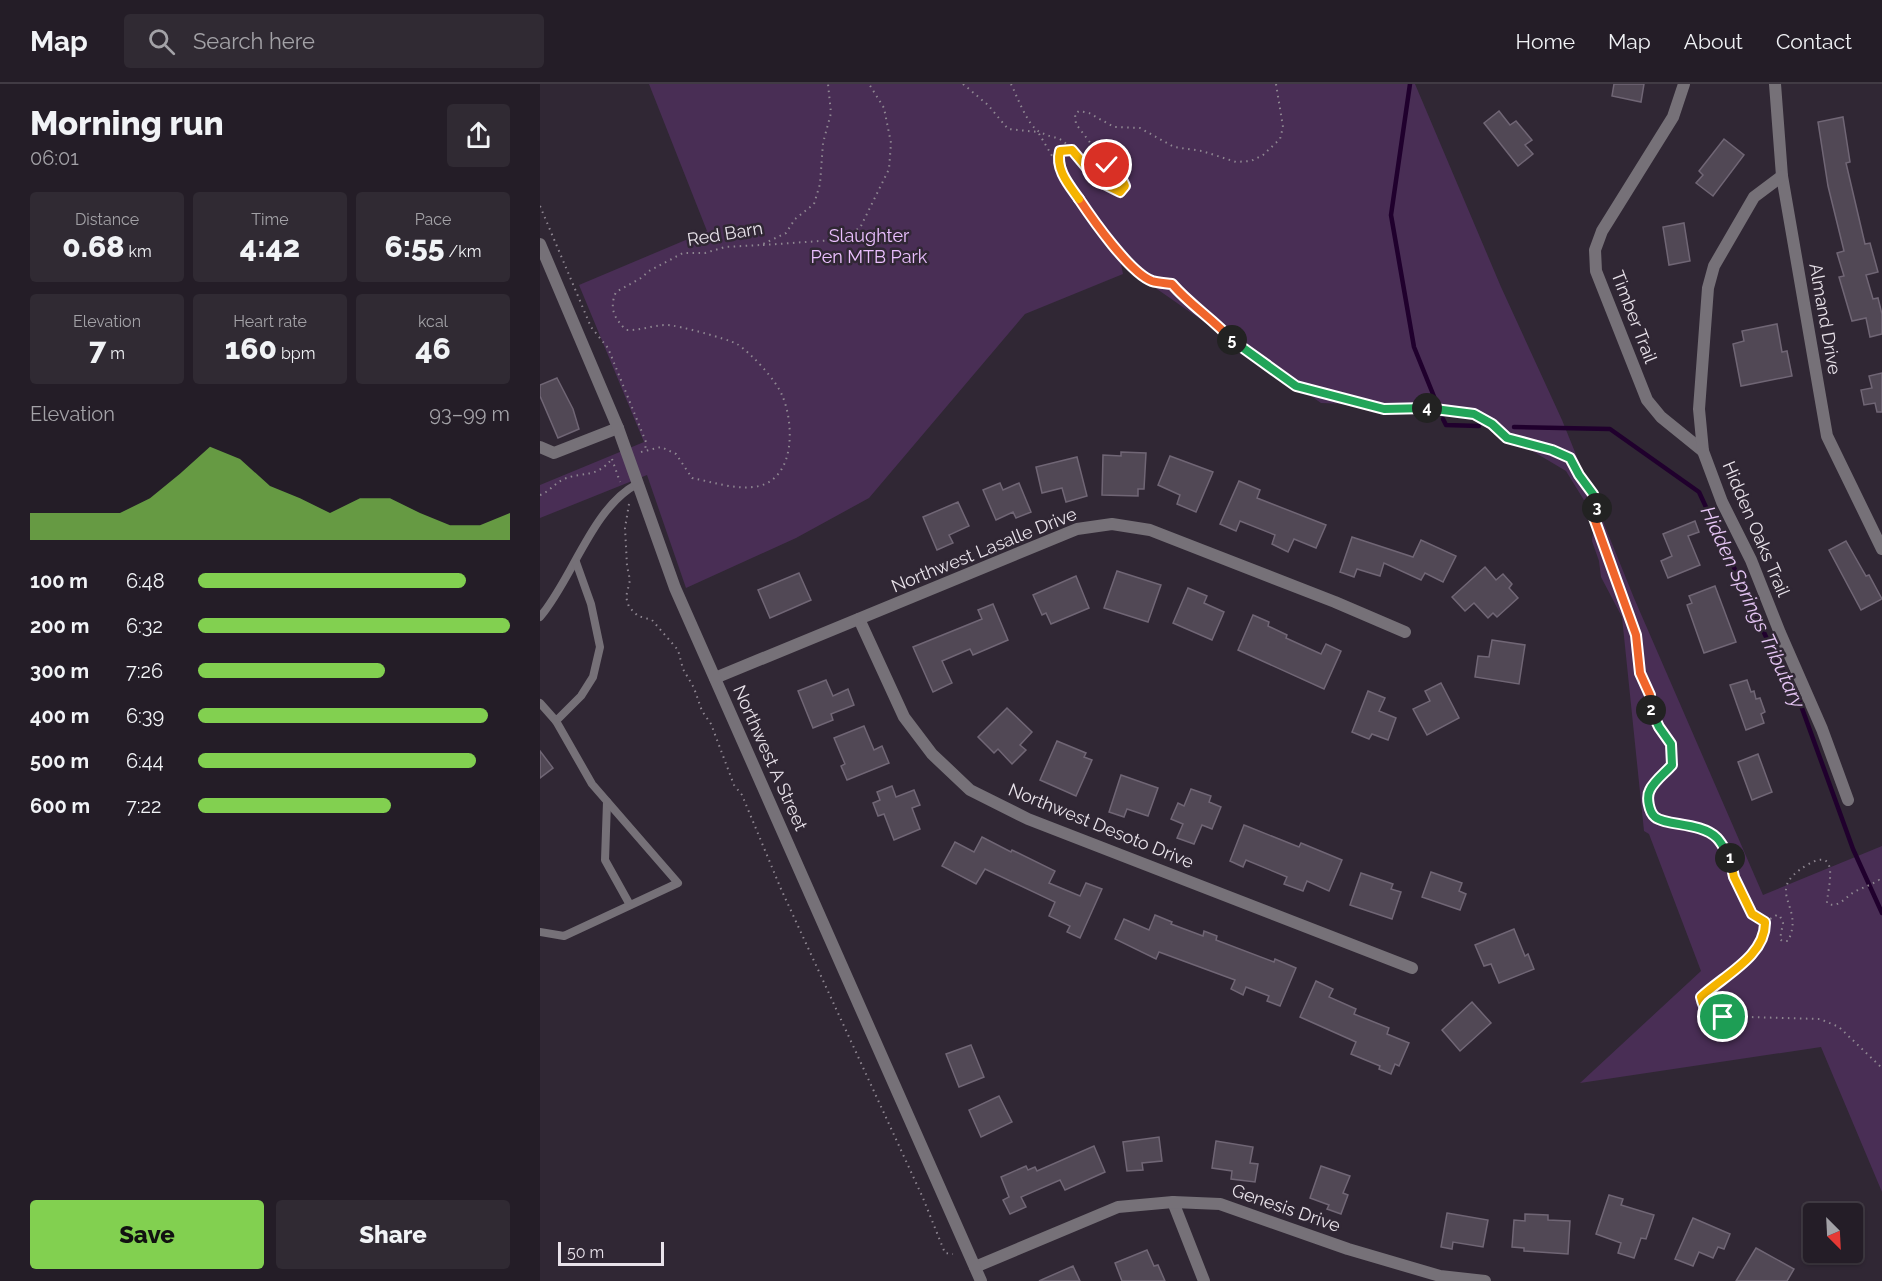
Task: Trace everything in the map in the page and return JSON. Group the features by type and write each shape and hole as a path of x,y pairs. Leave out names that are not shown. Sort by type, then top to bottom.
{"street":[{"name":"Timber Trail","path":"1684,84 1673,117 1602,231 1594,250 1596,271 1647,400 1661,417 1703,451"},
{"name":"Almand Drive","path":"1775,84 1782,176 1827,436 1882,549"},
{"name":"Hidden Oaks Trail","path":"1782,176 1754,197 1714,266 1708,288 1699,409 1703,451 1722,502 1751,560 1822,729 1848,800"},
{"name":"Northwest A Street","path":"540,244 545,267 618,428 675,588 981,1281"},
{"path":"540,447 554,453 618,428"},
{"name":"Northwest Lasalle Drive","path":"715,678 1077,529 1112,524 1150,530 1335,602 1405,632"},
{"name":"Northwest Desoto Drive","path":"859,619 904,717 932,754 970,790 1028,819 1412,968"},
{"path":"1173,1202 1204,1281"},
{"name":"Genesis Drive","path":"975,1267 1118,1207 1173,1202 1220,1204 1348,1249 1428,1273 1485,1281"}],"lane":[{"path":"540,617 555,599 602,518 624,491 637,484"},
{"path":"555,721 580,696 593,677 600,647 591,604 576,562"},
{"path":"540,703 555,721 592,784 678,884 564,936 540,932"},
{"path":"608,802 604,860 630,905"}],"path":[{"name":"Red Barn","path":"540,206 591,327 608,348 646,442 645,451 661,447 676,454 692,478 746,488 762,486 776,477 786,460 791,423 782,393 753,357 736,343 669,325 654,326 639,331 626,330 615,320 612,303 616,292 683,253 705,253 724,247 761,245 786,233 795,219 814,204 820,184 823,143 831,114 828,84"},
{"path":"761,245 834,240 860,228 889,169 890,160 891,142 884,108 869,84"},
{"path":"963,84 988,105 1008,129 1038,132 1064,141 1098,181 1120,192 1125,186 1120,175 1107,165 1076,124 1075,114 1079,111 1089,113 1103,123 1114,127 1140,128 1174,147 1202,151 1236,162 1251,161 1263,155 1280,139 1283,127 1276,84"},
{"path":"1011,84 1021,106 1065,179 1113,246 1151,281 1172,284 1187,302 1220,326 1236,345 1296,386 1384,409 1433,408 1474,414 1492,424 1507,438 1552,450 1570,458 1598,506 1594,518 1636,635 1640,673 1650,695 1651,712 1671,744 1672,765 1650,790 1648,796 1651,810 1654,816 1660,819 1698,827 1717,838 1730,858 1734,877 1752,914 1765,922"},
{"path":"1065,179 1058,160 1060,151 1072,150"},
{"path":"540,495 566,478 588,476 604,469 612,459 617,474"},
{"path":"630,507 625,528 630,580 626,597 629,607 638,616 652,620 678,650 683,669 694,688 702,711 711,724 734,785 742,795 781,889 923,1198 945,1253 952,1254"},
{"path":"1765,922 1777,915 1780,916 1783,924 1780,939 1788,941 1793,928 1793,918 1784,890 1788,881 1799,869 1812,863 1821,861 1830,868 1831,882 1827,897 1829,905 1834,906 1854,891 1879,880 1882,882"},
{"path":"1765,922 1766,934 1756,950 1701,997 1703,1008 1713,1016 1820,1018 1839,1027 1882,1068"}],"green space":[{"name":"Slaughter Pen MTB Park","path":"649,84 1415,84 1501,287 1562,420 1634,598 1763,895 1882,846 1882,1192 1821,1047 1580,1083 1701,971 1649,834 1644,831 1622,617 1601,577 1599,561 1592,541 1595,518 1566,471 1460,408 1321,403 1121,264 1123,274 1025,314 869,498 796,538 686,588 647,475 540,518 540,485 644,442 579,285 707,231"}],"building":[{"path":"1614,84 1644,84 1641,102 1612,96"},
{"path":"1499,111 1510,125 1516,121 1532,140 1525,145 1533,154 1518,166 1484,123"},
{"path":"1843,117 1850,162 1846,163 1865,244 1870,243 1878,272 1866,275 1873,299 1878,298 1882,314 1882,334 1870,337 1866,318 1852,321 1839,277 1844,276 1837,253 1844,251 1828,186 1818,122"},
{"path":"1724,139 1744,155 1713,196 1696,183 1703,175 1699,171"},
{"path":"1684,223 1690,261 1669,265 1663,227"},
{"path":"1777,324 1782,352 1787,351 1792,376 1741,386 1733,344 1744,341 1742,331"},
{"path":"1882,373 1882,412 1877,412 1875,403 1864,405 1861,390 1872,388 1869,376"},
{"path":"557,378 573,409 579,429 558,438 540,396 540,385"},
{"path":"1121,452 1146,453 1144,489 1138,489 1138,496 1102,495 1103,455 1121,456"},
{"path":"1170,456 1213,472 1196,512 1177,504 1180,495 1158,485"},
{"path":"1077,457 1087,496 1066,502 1062,488 1042,493 1036,467"},
{"path":"1239,481 1260,490 1257,498 1326,525 1316,548 1294,539 1288,552 1272,544 1275,535 1240,521 1236,531 1220,524"},
{"path":"1000,483 1003,490 1019,483 1031,512 1016,518 1013,512 996,520 983,490"},
{"path":"958,502 969,526 949,535 953,543 937,550 923,517"},
{"path":"1695,521 1699,532 1688,536 1700,565 1668,578 1661,561 1672,556 1663,534"},
{"path":"1352,537 1413,557 1421,540 1456,556 1443,582 1425,573 1421,580 1384,563 1380,576 1357,569 1354,577 1340,572"},
{"path":"1846,541 1882,599 1861,610 1829,550"},
{"path":"1485,567 1496,580 1503,574 1512,584 1509,588 1518,598 1497,617 1493,613 1488,618 1474,603 1465,611 1452,597"},
{"path":"1117,571 1161,585 1148,622 1104,608"},
{"path":"799,573 811,600 770,618 758,590"},
{"path":"1076,576 1089,608 1051,624 1046,613 1042,615 1033,595"},
{"path":"1715,586 1736,642 1704,653 1687,605 1692,603 1689,596"},
{"path":"1188,588 1207,596 1204,603 1224,612 1212,640 1173,623"},
{"path":"993,604 1008,640 973,655 970,649 942,661 952,683 933,692 913,647 982,619 978,610"},
{"path":"1253,615 1269,622 1268,626 1287,635 1286,638 1321,654 1326,644 1341,651 1324,689 1238,650"},
{"path":"1492,640 1525,645 1519,684 1475,677 1478,656 1489,657"},
{"path":"826,680 833,696 848,689 854,705 831,714 833,720 813,728 798,691"},
{"path":"1747,680 1756,699 1760,698 1765,712 1761,714 1764,723 1746,730 1730,685"},
{"path":"1441,683 1459,718 1427,735 1413,709 1430,701 1425,691"},
{"path":"1368,691 1385,698 1379,711 1396,718 1388,740 1372,734 1369,739 1352,732"},
{"path":"1007,708 1032,732 1020,745 1026,750 1012,764 998,749 994,753 978,737"},
{"path":"864,726 874,750 882,746 889,763 847,780 841,766 845,764 834,738"},
{"path":"1057,741 1086,753 1084,757 1092,760 1076,796 1040,780"},
{"path":"540,751 553,768 540,778"},
{"path":"1758,754 1772,792 1752,800 1738,762"},
{"path":"1121,775 1158,788 1148,816 1127,809 1124,817 1109,812"},
{"path":"892,786 896,797 914,790 920,805 912,808 920,829 894,840 884,814 878,816 873,803 880,800 877,792"},
{"path":"1191,789 1211,796 1209,802 1221,807 1212,829 1202,825 1194,844 1177,838 1183,824 1171,819 1178,803 1184,806"},
{"path":"1244,825 1299,847 1301,843 1342,860 1329,891 1307,881 1303,891 1284,884 1287,877 1246,860 1243,867 1230,861"},
{"path":"982,837 1055,871 1049,883 1080,896 1086,883 1102,889 1080,938 1067,932 1070,926 1049,916 1055,902 985,869 976,884 942,866 955,842 974,852"},
{"path":"1431,872 1462,883 1459,891 1466,894 1460,910 1422,897"},
{"path":"1361,873 1393,884 1391,889 1401,892 1392,919 1350,905"},
{"path":"1155,915 1172,922 1171,924 1203,936 1204,931 1217,936 1216,940 1296,968 1280,1006 1267,1001 1269,996 1246,987 1243,995 1231,989 1235,980 1159,952 1156,959 1115,939 1124,919 1149,930"},
{"path":"1514,929 1525,956 1528,954 1534,969 1499,983 1491,964 1484,966 1475,945"},
{"path":"1316,981 1333,989 1329,997 1356,1009 1354,1014 1389,1028 1387,1034 1409,1043 1399,1066 1395,1064 1391,1074 1379,1069 1380,1066 1351,1054 1356,1042 1300,1017"},
{"path":"1472,1002 1491,1023 1460,1051 1442,1030"},
{"path":"971,1045 984,1077 959,1087 946,1054"},
{"path":"999,1096 1012,1122 981,1137 969,1110"},
{"path":"1159,1137 1162,1161 1142,1163 1143,1170 1127,1171 1123,1142"},
{"path":"1216,1141 1253,1147 1250,1163 1258,1164 1255,1182 1231,1179 1232,1171 1212,1168"},
{"path":"1094,1146 1105,1172 1065,1190 1060,1180 1021,1197 1026,1207 1010,1214 1003,1200 1009,1197 1001,1177 1026,1166 1028,1170 1035,1167 1037,1171"},
{"path":"1321,1166 1350,1176 1343,1193 1348,1195 1341,1214 1327,1209 1329,1205 1310,1198"},
{"path":"1609,1195 1623,1199 1621,1205 1654,1215 1646,1239 1641,1238 1634,1258 1618,1253 1621,1243 1596,1234"},
{"path":"1447,1213 1488,1220 1483,1247 1453,1242 1452,1249 1441,1247"},
{"path":"1525,1214 1548,1215 1548,1220 1570,1221 1568,1254 1524,1251 1524,1248 1512,1247 1514,1220 1525,1221"},
{"path":"1693,1218 1730,1234 1724,1249 1718,1247 1713,1258 1699,1252 1693,1266 1675,1259"},
{"path":"1756,1248 1794,1269 1787,1281 1736,1281"},
{"path":"1147,1250 1154,1266 1158,1265 1165,1281 1122,1281 1115,1263"},
{"path":"1073,1266 1080,1281 1039,1281"}],"waterway":[{"name":"Hidden Springs Tributary","path":"1410,84 1391,215 1414,347 1435,399"},
{"name":"Hidden Springs Tributary","path":"1443,419 1446,425 1479,426"},
{"name":"Hidden Springs Tributary","path":"1514,427 1610,429 1699,492 1773,652 1799,700 1853,849 1882,913"}],"route":[{"path":"1107,165 1120,175 1125,186 1120,192 1098,181 1072,150 1060,151 1058,160 1065,179 1113,246 1151,281 1172,284 1187,302 1220,326 1236,345 1269,369 1296,386 1334,394 1384,409 1433,408 1474,414 1492,424 1507,438 1531,447 1552,450 1570,458 1598,506 1594,518 1636,635 1640,673 1650,695 1651,712 1671,744 1672,765 1650,790 1648,796 1651,810 1654,816 1660,819 1698,827 1717,838 1730,858 1734,877 1752,914 1765,922 1766,934 1756,950 1701,997 1703,1008 1713,1016 1723,1017"}]}
